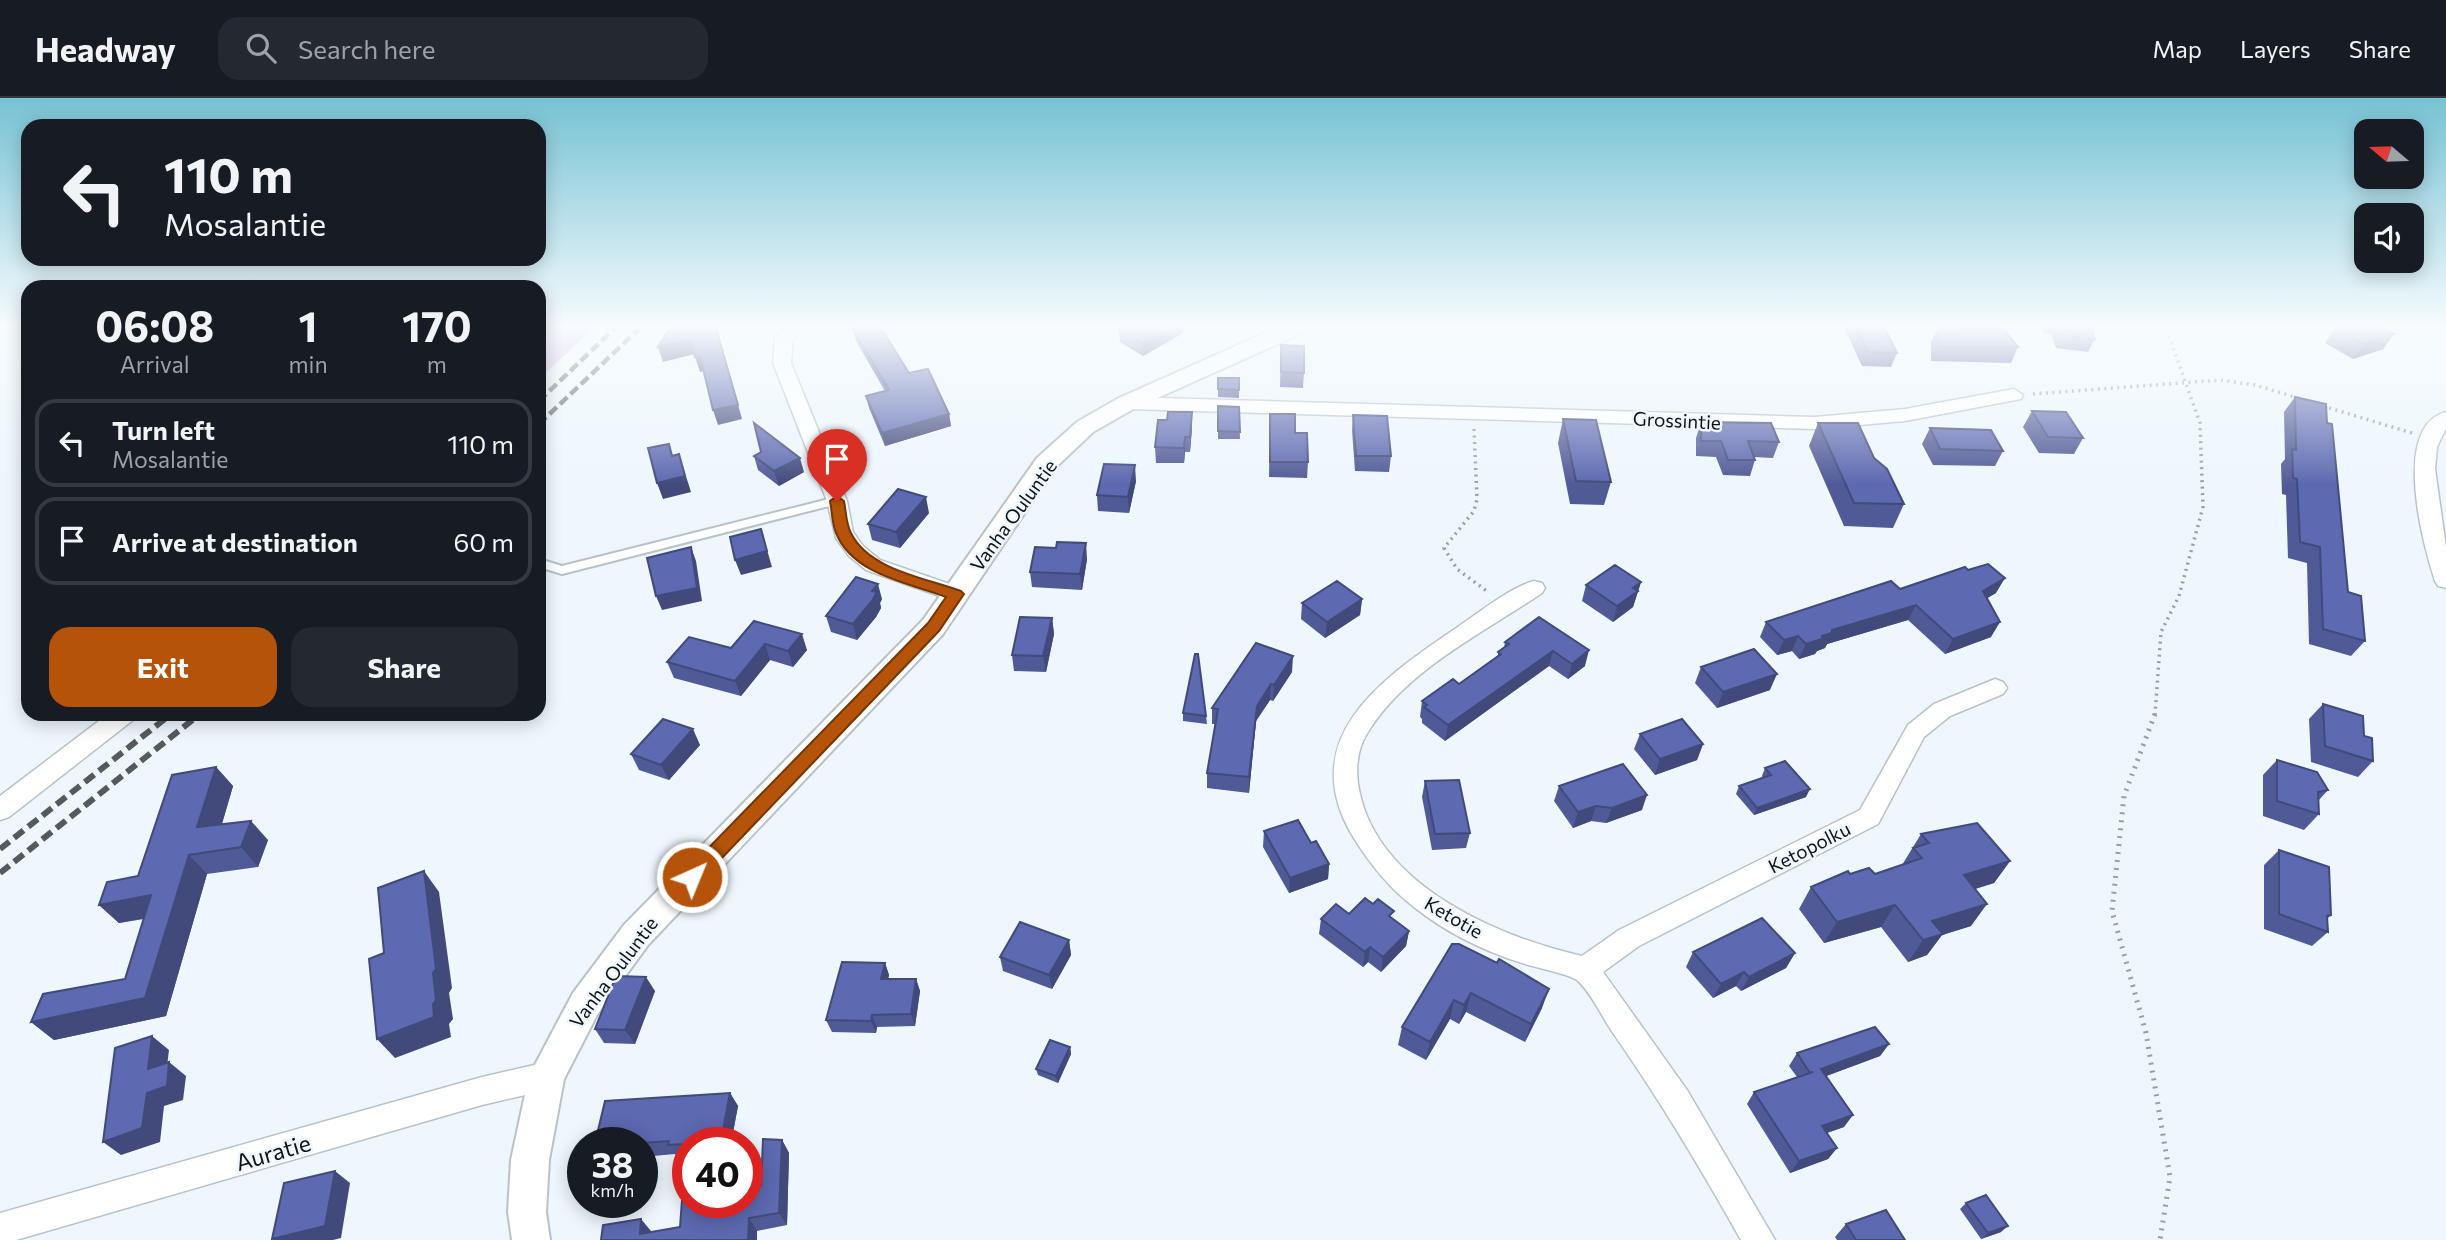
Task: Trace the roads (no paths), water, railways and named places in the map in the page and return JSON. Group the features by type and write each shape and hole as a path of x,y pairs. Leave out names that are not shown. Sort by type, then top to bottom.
{"street":[{"path":"788,378 837,501 843,533 856,551 873,565 956,594"},
{"name":"Vanha Ouluntie","path":"531,1240 527,1212 530,1160 547,1076 566,1035 585,1004 636,935 933,627 1046,463 1085,427 1127,403 1182,378"},
{"name":"Grossintie","path":"1127,403 1815,423 1905,415 2014,395"},
{"path":"2446,418 2437,422 2427,438 2427,498 2432,542 2446,581"},
{"name":"Ketotie","path":"1534,588 1377,701 1356,731 1343,765 1347,801 1366,841 1397,880 1440,912 1498,942 1535,957 1585,969"},
{"name":"Ketopolku","path":"1585,969 1629,938 1869,817 1916,731 1942,710 1995,688"},
{"path":"0,810 116,721"},
{"path":"1585,969 1676,1100 1759,1240"},
{"name":"Auratie","path":"0,1229 482,1091 547,1076"}],"lane":[{"path":"546,567 562,570 604,561 837,501"}],"railway":[{"path":"546,394 563,378"},
{"path":"546,417 587,378"},
{"path":"0,849 162,721"},
{"path":"0,873 191,721"}]}
